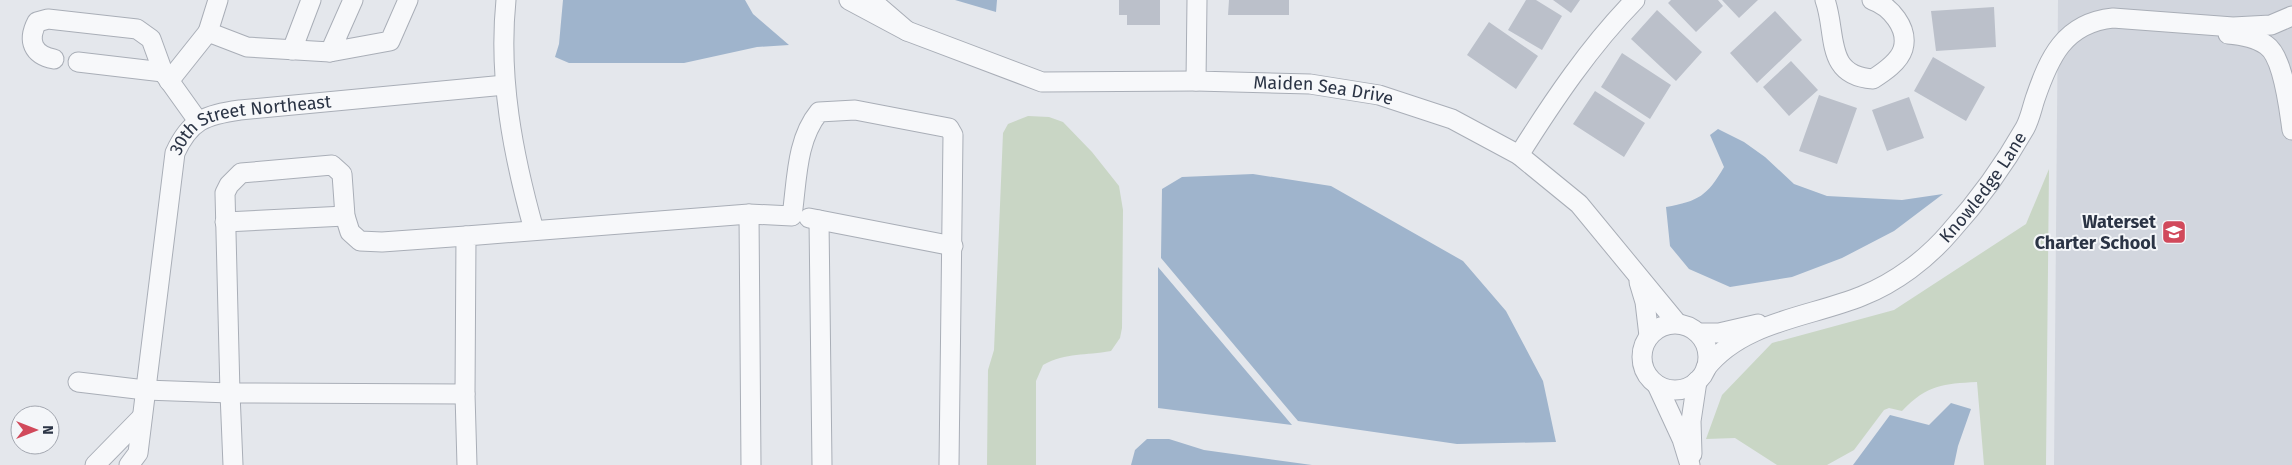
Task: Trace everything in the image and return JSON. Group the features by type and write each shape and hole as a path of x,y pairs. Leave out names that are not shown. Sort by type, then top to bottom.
{"street":[{"path":"166,76 208,32 218,0"},
{"path":"292,50 310,0"},
{"path":"330,52 354,0"},
{"path":"208,32 247,48 330,52 390,41 408,0"},
{"path":"506,0 505,86 516,156 534,230"},
{"path":"849,0 906,31"},
{"path":"871,0 906,31"},
{"path":"1196,0 1196,81"},
{"path":"1519,155 1548,108 1609,27 1635,0"},
{"path":"1825,0 1839,64 1852,74 1873,79 1900,56 1904,40 1898,20 1891,10 1883,3 1872,0"},
{"path":"2130,19 2232,28 2271,24 2292,16"},
{"path":"54,59 37,53 32,44 32,31 37,22 48,19 137,29 151,39 166,76 198,121"},
{"path":"2130,19 2230,34 2251,38 2267,45 2278,62 2292,130"},
{"name":"Knowledge Lane","path":"1698,333 1719,333 1788,318 1873,292 1905,272 1949,234 1992,180 2027,126 2048,62 2061,43 2081,27 2097,20 2130,19"},
{"name":"Maiden Sea Drive","path":"906,31 1042,82 1196,81 1310,84 1379,95 1452,119 1519,155 1579,204 1677,324"},
{"path":"78,62 166,76"},
{"name":"30th Street Northeast","path":"129,465 138,453 175,153 182,137 198,121 213,114 505,86"},
{"path":"792,216 798,169 809,126 819,112 855,110 949,128 954,135 950,465"},
{"path":"233,465 225,193 229,185 241,173 332,165 342,174 345,216 350,232 360,241 382,242 750,214 792,216 819,220 954,246"},
{"path":"750,214 751,465"},
{"path":"225,222 345,216"},
{"path":"819,220 822,465"},
{"path":"466,236 465,394 467,465"},
{"path":"1638,278 1645,302 1649,336"},
{"name":"Knowledge Lane","path":"1702,375 1726,349 1750,335 1788,318"},
{"path":"1677,324 1692,328 1698,333 1707,349 1691,421 1691,465 1682,439 1657,385 1648,377 1641,356 1643,345 1649,336 1657,329 1677,324"},
{"path":"1657,385 1673,390 1682,390 1702,375"},
{"path":"78,382 145,390 465,394"},
{"path":"95,465 142,416"}],"shaded area":[{"name":"Waterset Charter School","path":"2058,0 2292,0 2292,465 2054,465"}],"green space":[{"path":"1028,116 1049,117 1063,122 1092,152 1119,186 1123,210 1122,328 1120,338 1111,351 1068,356 1043,365 1036,381 1036,465 987,465 988,370 994,350 1003,133 1008,124"},
{"path":"2049,169 2046,465 1984,465 1977,382 1937,387 1920,395 1902,411 1889,408 1884,410 1854,450 1827,465 1777,465 1735,438 1706,439 1722,395 1772,343 1894,310 2026,224"}],"water":[{"path":"563,0 745,0 753,14 789,45 757,47 684,63 569,63 555,57 559,44"},
{"path":"955,0 997,0 996,12"},
{"path":"1718,129 1744,142 1765,157 1794,184 1827,196 1902,200 1943,194 1894,231 1842,258 1792,277 1730,287 1689,269 1670,246 1666,207 1687,202 1701,196 1718,177 1724,167 1710,135"},
{"path":"1253,174 1331,186 1463,261 1506,311 1543,381 1556,442 1457,444 1298,421 1161,258 1162,189 1182,177"},
{"path":"1158,267 1292,425 1158,408"},
{"path":"1951,403 1971,409 1958,446 1954,465 1853,465 1890,415 1929,425"},
{"path":"1147,439 1169,439 1204,450 1312,465 1131,465 1135,450"}],"building":[{"path":"1119,0 1160,0 1160,25 1127,25 1127,15 1119,15"},
{"path":"1229,0 1289,0 1289,15 1228,15"},
{"path":"1526,0 1536,0 1562,16 1542,50 1508,30"},
{"path":"1553,0 1580,0 1571,13"},
{"path":"1671,0 1718,0 1723,6 1696,32 1668,3"},
{"path":"1722,0 1758,0 1739,18"},
{"path":"1994,7 1996,47 1936,51 1931,11"},
{"path":"1657,10 1702,52 1676,81 1631,39"},
{"path":"1775,11 1802,40 1757,83 1730,53"},
{"path":"1489,22 1538,56 1516,89 1467,55"},
{"path":"1622,53 1671,85 1650,119 1601,87"},
{"path":"1933,57 1985,87 1966,121 1914,91"},
{"path":"1791,61 1818,90 1789,116 1763,87"},
{"path":"1595,91 1645,123 1624,157 1573,124"},
{"path":"1819,95 1857,108 1837,164 1799,151"},
{"path":"1909,97 1924,138 1887,151 1872,110"}],"place":[{"name":"Waterset Charter School","path":"2174,232"}]}
